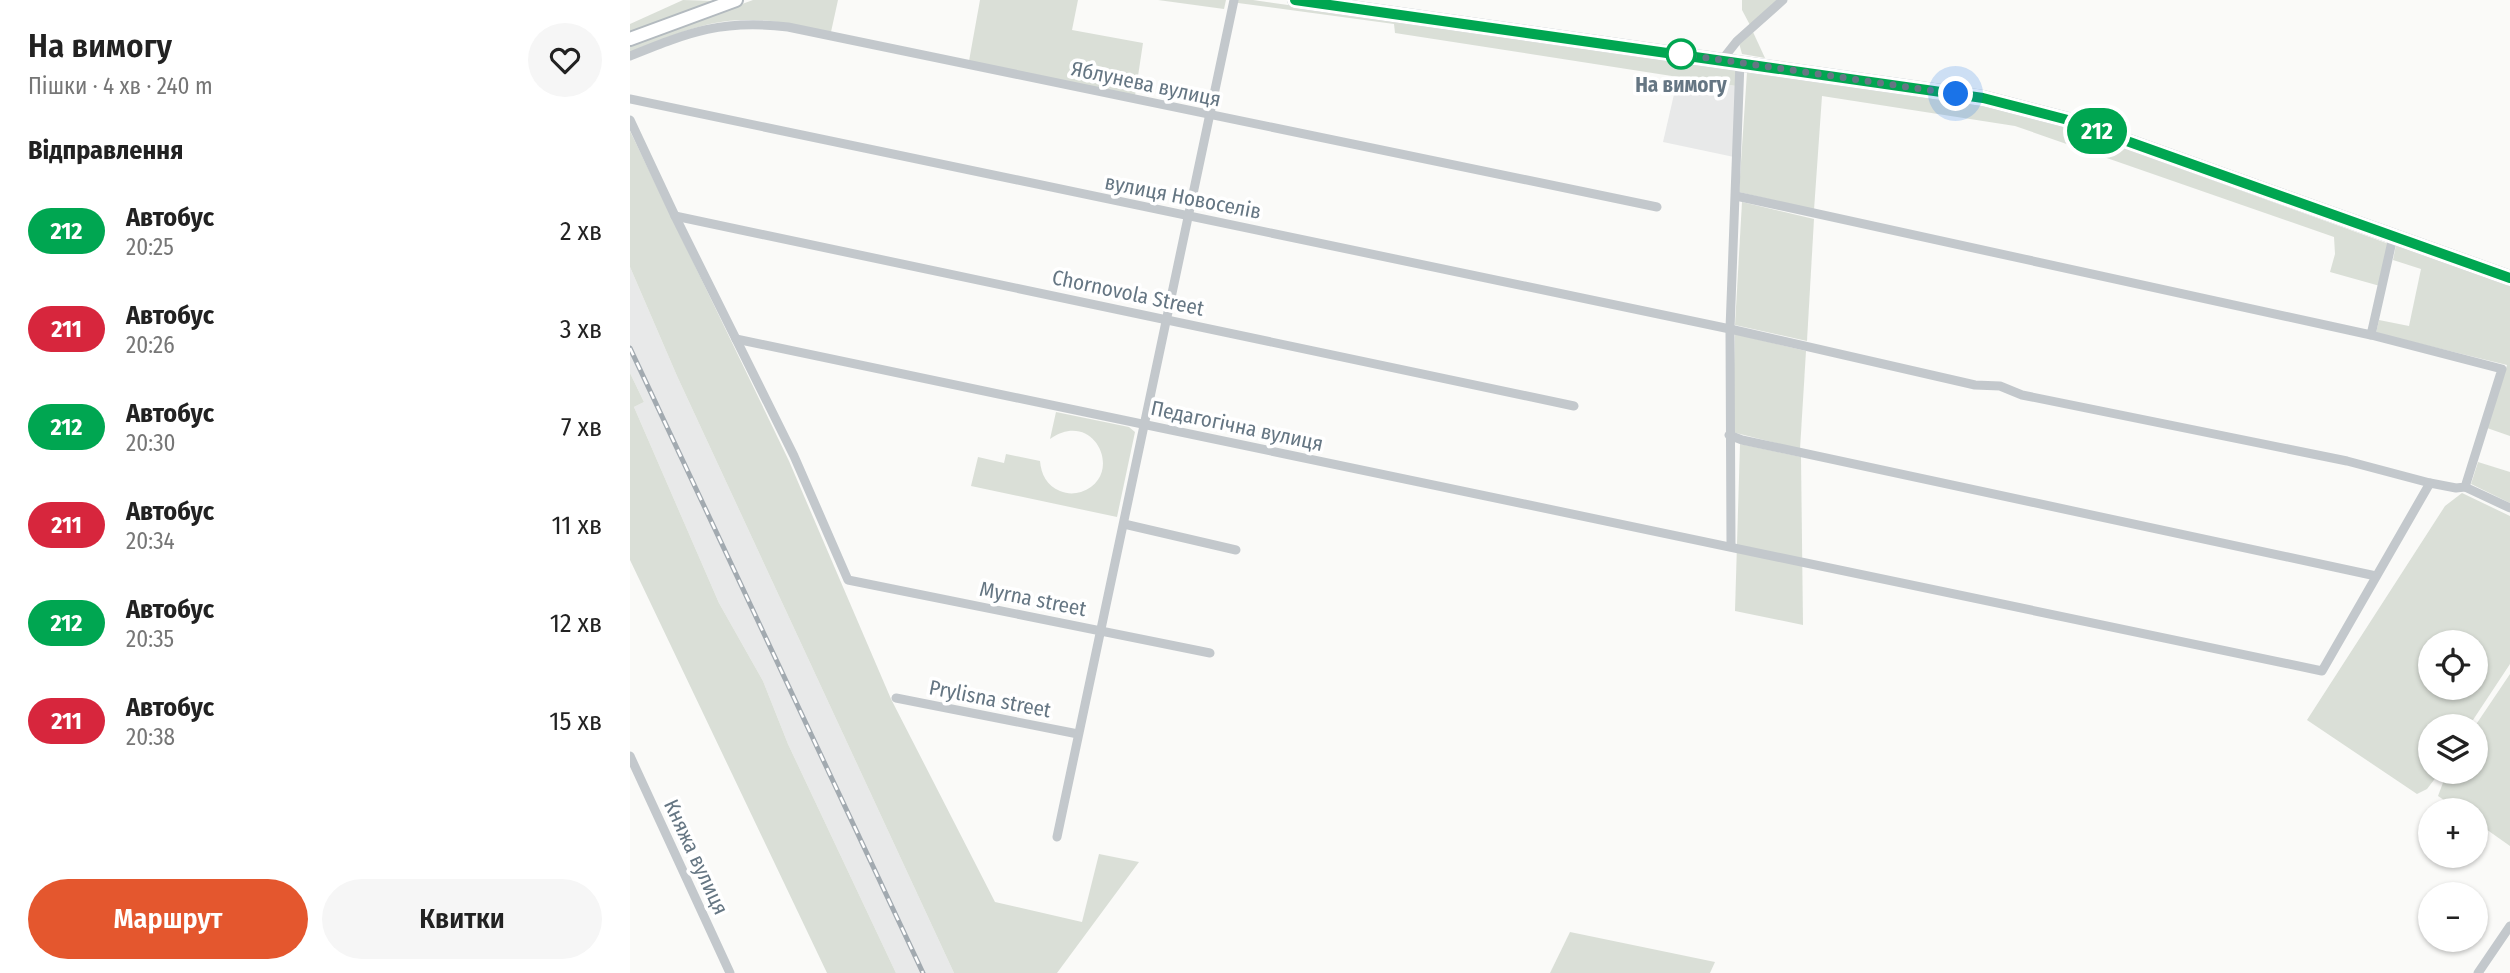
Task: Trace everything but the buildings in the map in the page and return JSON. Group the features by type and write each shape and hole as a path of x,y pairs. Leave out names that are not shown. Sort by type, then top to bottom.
{"street":[{"path":"630,38 736,0"},
{"path":"1057,837 1234,0"},
{"path":"1296,0 1740,62 2021,106 2068,120 2510,278"},
{"path":"1722,60 1737,41 1783,0"},
{"name":"Яблунева вулиця","path":"630,56 690,32 732,24 788,27 1657,207"},
{"path":"1731,546 1730,329 1740,62"},
{"name":"вулиця Новоселів","path":"630,99 1730,329 1975,385 2000,386 2022,395 2347,461 2456,488 2465,487 2510,508"},
{"path":"630,120 736,339"},
{"path":"1736,196 2371,335 2502,369 2465,487"},
{"name":"Chornovola Street","path":"675,216 1574,406"},
{"path":"2371,335 2393,237"},
{"name":"Педагогічна вулиця","path":"736,339 2322,671 2376,576"},
{"name":"Myrna street","path":"736,339 794,456 848,580 1210,653"},
{"path":"1729,435 1742,440 2376,576 2430,482"},
{"path":"1124,524 1236,550"},
{"name":"Prylisna street","path":"896,698 1078,734"},
{"name":"Княжа вулиця","path":"630,756 730,973"},
{"path":"2478,973 2510,926"}],"shaded area":[{"path":"683,0 715,1 630,33 630,24"},
{"path":"753,0 838,0 831,32 767,21 730,21 686,31 630,52 630,45"},
{"path":"980,0 1078,0 1072,30 1143,43 1135,96 969,61"},
{"path":"1158,0 1226,0 1224,9"},
{"path":"1238,0 1675,59 1675,63 1685,64 1686,60 1737,67 1736,86 1395,33 1394,24 1238,3"},
{"path":"1742,0 1777,0 1750,25 1742,10"},
{"path":"1753,32 1765,58 1742,54 1739,43"},
{"path":"1747,72 1948,99 1987,106 2065,127 2389,244 2380,286 2330,272 2335,254 2334,237 2015,126 1822,96 1814,210 1739,192"},
{"path":"1678,77 1736,86 1734,157 1663,142"},
{"path":"630,131 789,461 891,699 995,902 1082,922 1099,854 1139,862 1057,973 954,973 677,376 630,267"},
{"path":"1742,202 1814,219 1807,341 1735,325"},
{"path":"2396,245 2510,284 2510,436 2487,428 2507,365 2376,333 2379,320 2409,326 2421,269 2393,260"},
{"path":"630,267 677,376 954,973 896,973 788,744 763,681 719,603 634,407 644,402 630,373"},
{"path":"1735,334 1806,351 1800,449 1732,432"},
{"path":"630,373 644,402 634,407 719,603 763,681 788,744 896,973 827,973 630,560"},
{"path":"1056,412 1129,427 1135,432 1117,517 971,486 978,457 1004,463 1006,454 1040,461 1048,483 1063,492 1078,493 1094,484 1101,473 1103,460 1099,448 1091,438 1080,432 1066,431 1050,439"},
{"path":"1740,444 1801,457 1803,625 1735,611"},
{"path":"2478,462 2510,472 2510,503 2471,484"},
{"path":"2462,493 2510,516 2510,664 2488,697 2488,630 2418,630 2418,700 2486,700 2477,714 2418,714 2418,784 2431,784 2427,789 2417,794 2307,720 2445,506"},
{"path":"2510,674 2510,846 2488,830 2488,798 2438,796 2442,784 2488,784 2488,714 2483,714"},
{"path":"1570,932 1715,962 1710,973 1550,973"}],"railway":[{"path":"630,348 923,973"}],"bus line":[{"name":"212","path":"1295,0 1740,62 2021,106 2068,120 2510,278"}],"place":[{"name":"На вимогу","path":"1681,54"}],"route":[{"path":"1681,54 1956,94"}]}
